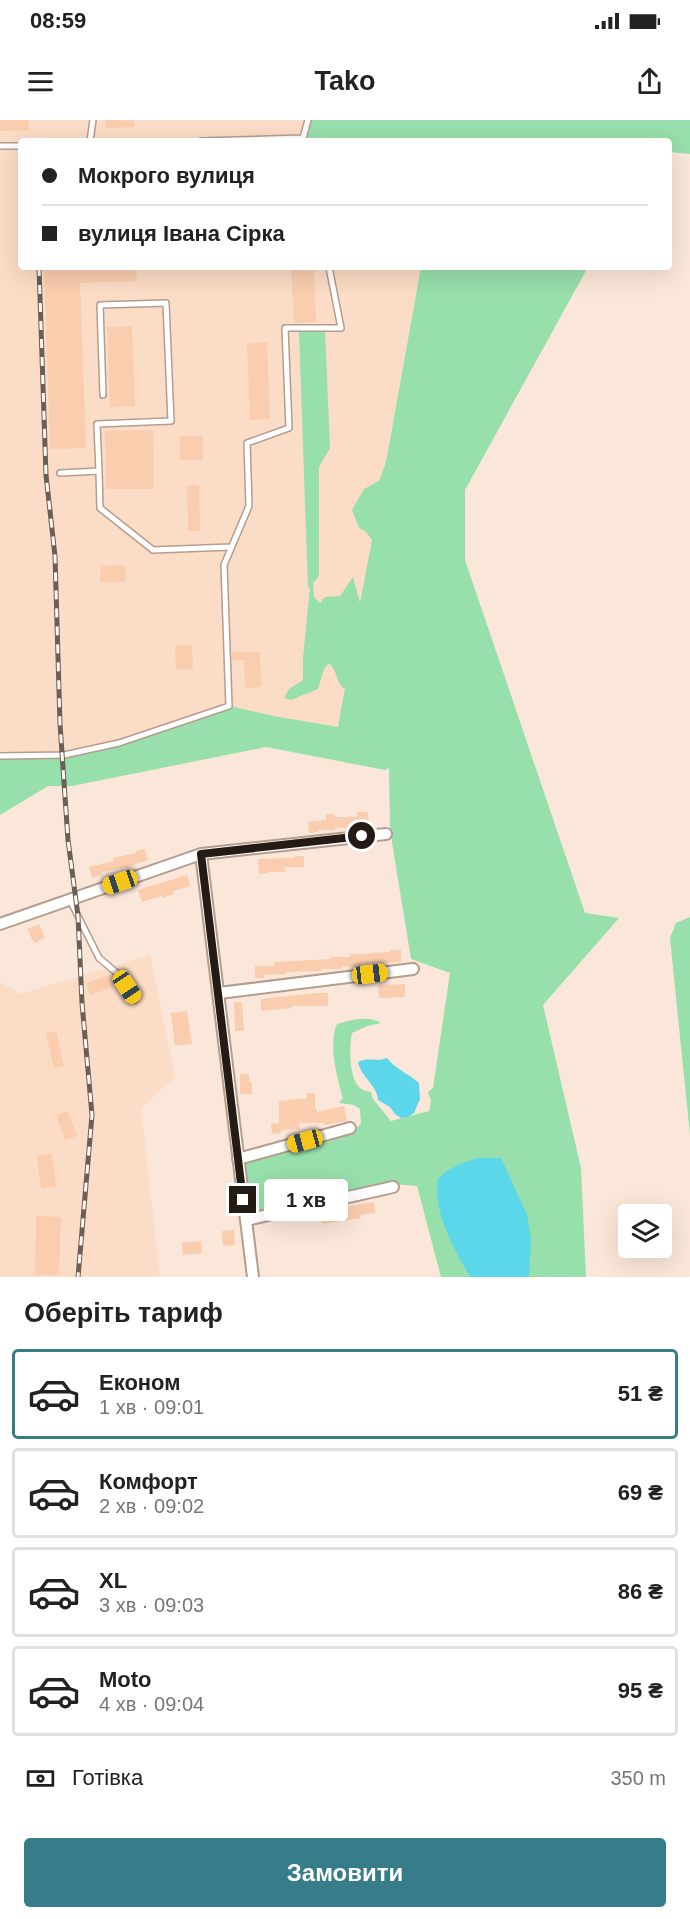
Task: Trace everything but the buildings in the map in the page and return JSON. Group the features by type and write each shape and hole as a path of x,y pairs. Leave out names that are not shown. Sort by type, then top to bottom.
{"street":[{"path":"0,924 201,854 386,834"},
{"path":"201,854 253,1277"},
{"path":"219,993 413,969"},
{"path":"238,1159 350,1128"},
{"path":"246,1220 393,1186"}],"lane":[{"path":"90,138 93,120"},
{"path":"304,138 308,120"},
{"path":"0,146 18,146"},
{"path":"0,756 64,755 119,743 229,706 224,565 249,506 247,443 289,428 285,328 341,328 330,270"},
{"path":"103,395 100,305 166,303 171,421 97,424 100,508 153,550 231,547"},
{"path":"60,473 99,471"},
{"path":"70,900 99,958 118,974 135,1000"}],"shaded area":[{"path":"0,120 304,120 304,138 18,138 18,270 420,270 338,728 229,706 119,743 64,755 0,756"},
{"path":"150,955 175,1077 141,1108 160,1277 0,1277 0,982 21,994"}],"green space":[{"path":"304,120 690,120 690,154 672,152 672,138 304,138"},
{"path":"420,270 586,270 465,490 465,560 585,913 619,918 543,1005 581,1168 586,1277 441,1277 417,1186 393,1184 253,1216 241,1161 352,1132 361,1124 360,1109 354,1105 339,1103 343,1098 333,1050 337,1024 365,1019 381,1023 352,1033 350,1060 358,1086 371,1092 373,1099 391,1121 429,1111 431,1100 428,1092 433,1088 450,973 411,959 390,830 389,768 385,770 266,747 72,786 48,786 0,815 0,756 64,755 119,743 229,706 338,727 345,687 340,685 329,663 324,669 318,689 291,700 284,698 289,689 303,680 310,587 308,588 299,331 325,332 330,448 319,467 319,576 313,583 314,597 320,603 325,597 340,596 353,577 360,603 372,540 365,531 359,528 352,510 364,489 379,481 386,462"},
{"path":"690,917 690,1135 670,938 676,923"}],"water":[{"path":"387,1058 419,1083 420,1099 414,1113 408,1117 401,1118 390,1107 378,1100 375,1090 358,1062"},
{"path":"478,1158 501,1158 527,1215 531,1239 529,1277 470,1277 446,1230 439,1205 438,1179 452,1168"}],"railway":[{"path":"39,270 46,475 55,556 60,724 68,840 78,916 82,1003 92,1115 78,1277"}],"route":[{"path":"243,1200 201,854 362,836"}]}
